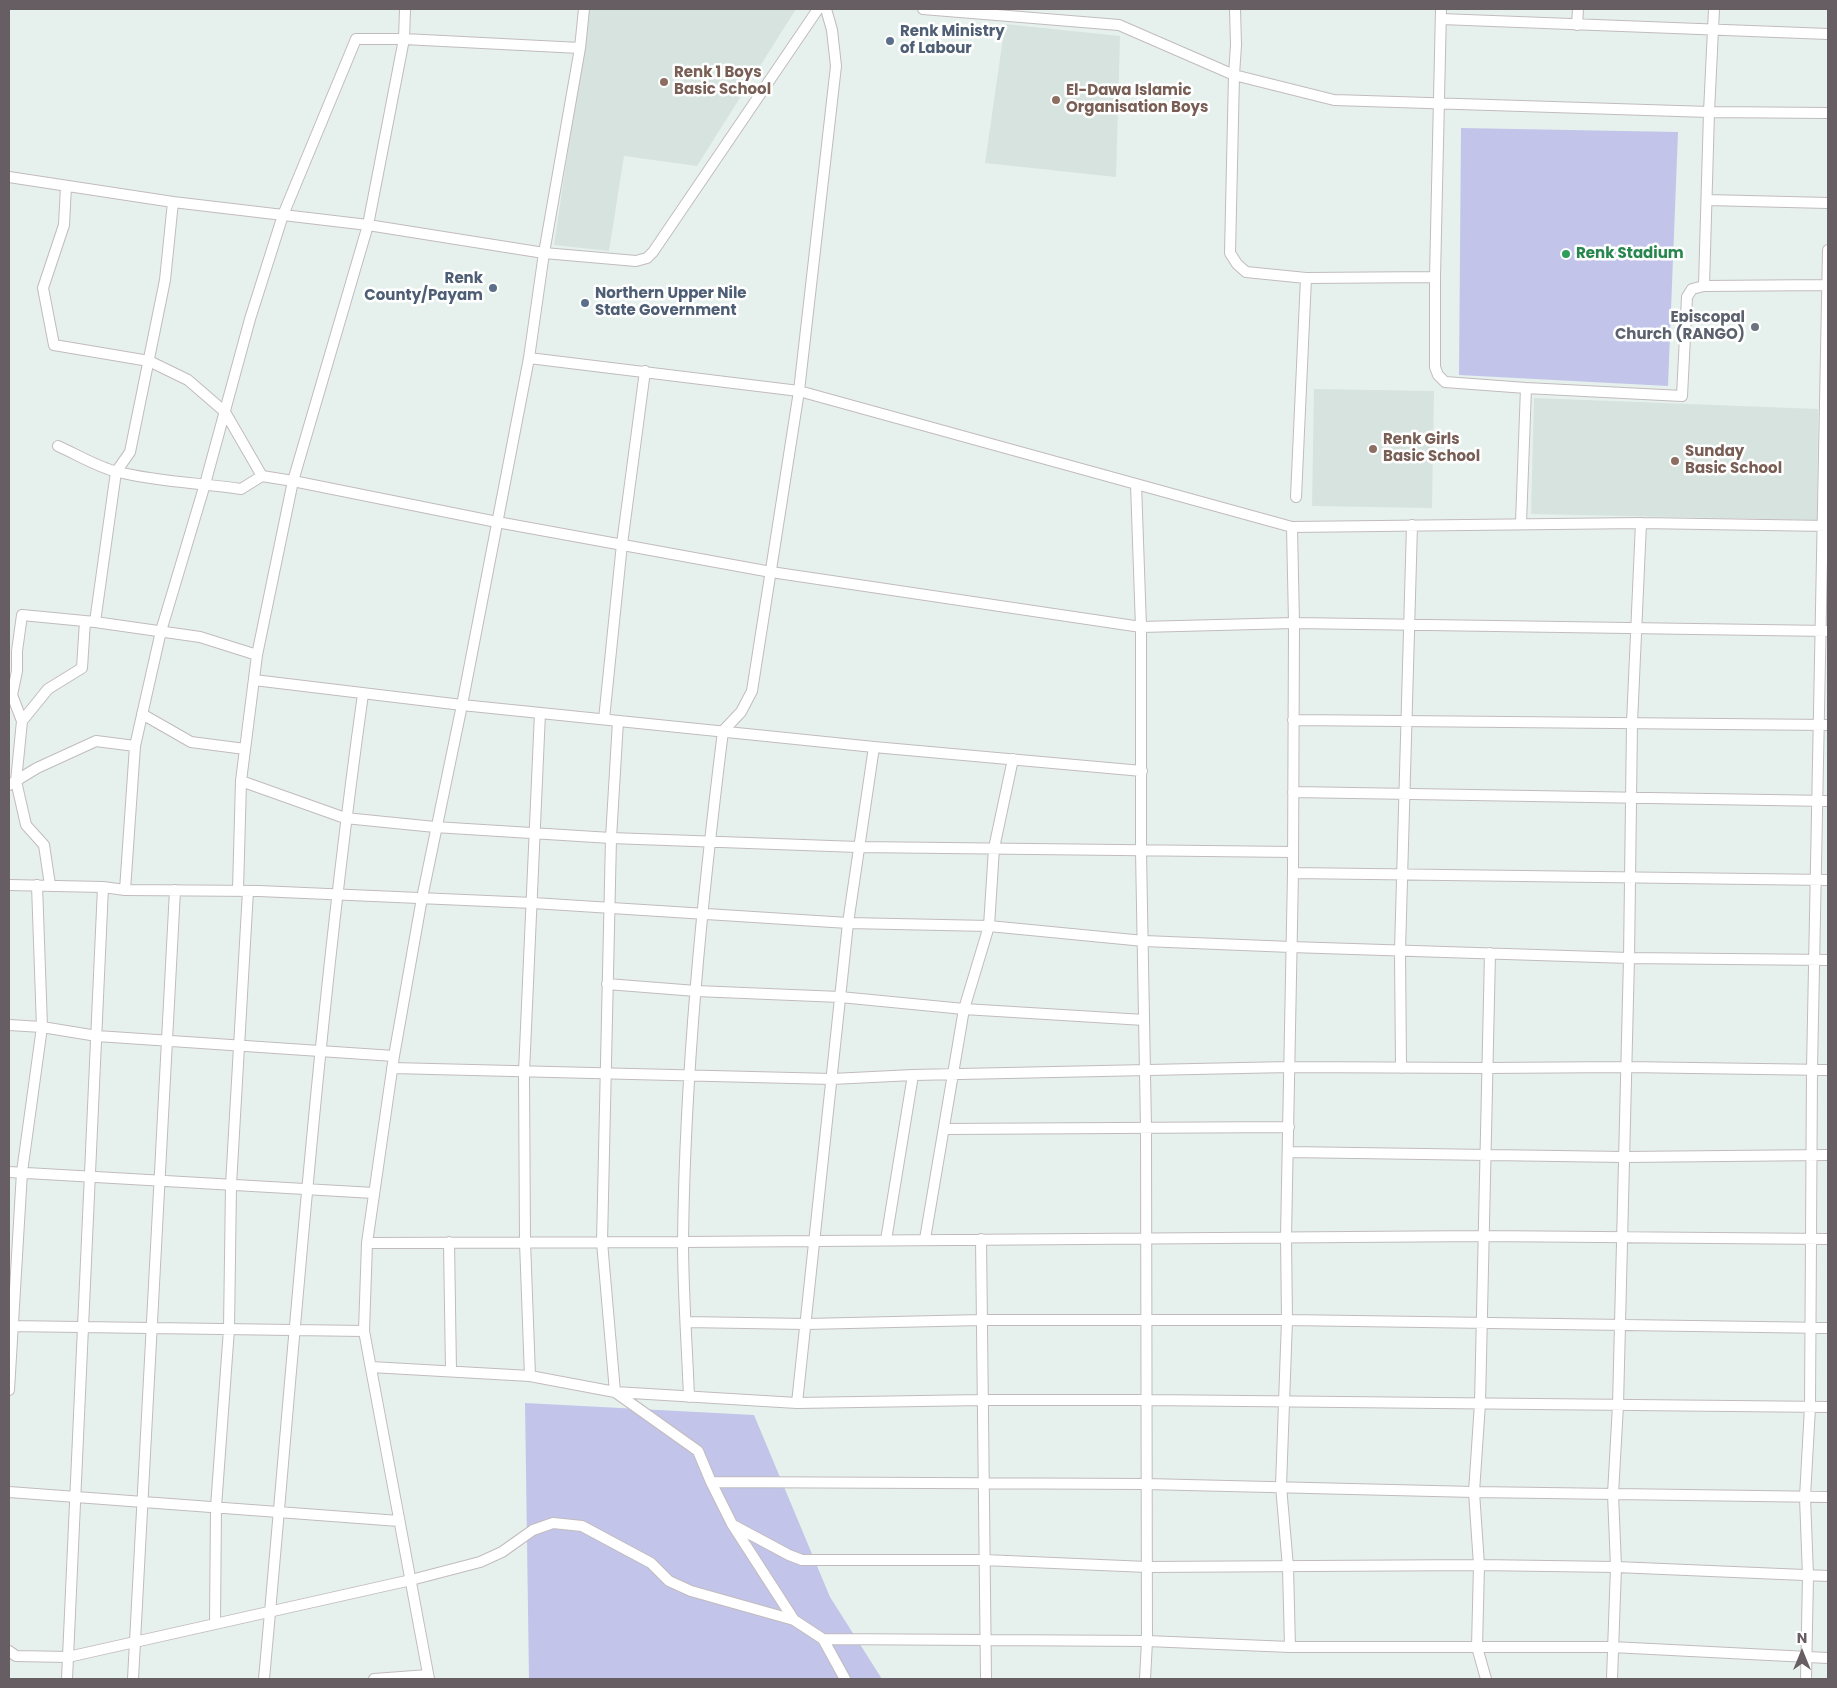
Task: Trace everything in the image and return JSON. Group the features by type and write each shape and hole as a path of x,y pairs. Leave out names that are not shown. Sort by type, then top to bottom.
{"street":[{"path":"215,1624 216,1507 229,1329 231,1185 240,1045 243,890 241,781 257,655 293,480 368,225 404,39 406,9"},
{"path":"374,1679 429,1677 364,1331 367,1242 392,1068 435,827 462,705 529,358 544,253 580,48 584,9"},
{"path":"9,177 173,202 368,225 544,253 636,261 647,258 818,9"},
{"path":"689,1397 683,1242 689,1076 709,841 723,732 741,712 752,691 799,391 836,66 832,30 826,9"},
{"path":"923,9 1119,24 1234,75 1334,100 1709,112 1828,113"},
{"path":"1235,9 1236,45 1230,253 1237,264 1246,272 1306,278 1435,277"},
{"path":"1577,25 1578,9"},
{"path":"1704,286 1714,9"},
{"path":"1828,34 1577,25 1441,14 1435,277 1435,367 1438,375 1444,382 1682,396 1687,297 1692,289 1704,286 1828,285"},
{"path":"125,890 134,746 161,631 205,484 250,319 283,215 356,39 404,39 580,48"},
{"path":"66,186 64,225 43,288 54,345 149,361 188,380 225,412 262,476"},
{"path":"1707,200 1828,203"},
{"path":"50,885 44,845 26,825 12,783 22,721 48,689 82,668 116,472 130,452 165,280 173,202"},
{"path":"1806,1679 1808,1576 1805,1497 1810,1407 1813,1155 1812,1069 1817,880 1823,800 1828,250"},
{"path":"1296,497 1306,278"},
{"path":"529,358 799,391 1292,527 1521,523 1826,526"},
{"path":"604,719 622,544 645,371"},
{"path":"1521,523 1526,388"},
{"path":"58,446 116,472 166,481 241,489 262,476 293,480 497,522 772,572 1141,627 1294,623 1824,631"},
{"path":"1136,484 1141,627 1141,851 1144,941 1147,1238 1147,1640 1145,1679"},
{"path":"1612,1679 1616,1567 1613,1494 1620,1325 1629,958 1632,723 1641,523"},
{"path":"1401,1068 1400,951 1404,875 1412,525"},
{"path":"1290,1647 1288,1567 1281,1486 1286,1320 1293,873 1294,623 1292,527"},
{"path":"22,721 12,695 11,686 17,671 17,651 22,615 90,621 200,637 257,655"},
{"path":"254,680 462,705 723,732 1142,771"},
{"path":"264,1679 320,1051 345,818 363,694"},
{"path":"530,1376 525,1242 524,1072 540,713"},
{"path":"142,714 191,742 245,749"},
{"path":"1293,720 1824,725"},
{"path":"618,721 611,838 602,1242 615,1392 698,1451 732,1524 794,1620"},
{"path":"12,783 37,768 96,741 134,746"},
{"path":"797,1403 848,923 874,747"},
{"path":"925,1239 964,1009 989,926 994,848 1013,758"},
{"path":"241,781 345,818 534,834 858,847 1293,852"},
{"path":"1293,792 1823,800"},
{"path":"1293,873 1828,880"},
{"path":"9,885 103,887 125,890 243,890 533,903 702,912 848,923 989,926 1144,941 1629,958 1828,960"},
{"path":"9,1390 11,1326 22,1172 42,1028 37,885"},
{"path":"67,1679 103,887"},
{"path":"133,1679 175,890"},
{"path":"1486,1679 1477,1647 1479,1565 1474,1492 1480,1403 1490,953"},
{"path":"608,984 696,991 840,997 964,1009 1144,1020"},
{"path":"9,1025 97,1036 394,1056"},
{"path":"392,1068 832,1079 913,1075 1289,1067 1626,1067 1828,1070"},
{"path":"886,1240 913,1075"},
{"path":"944,1129 1289,1127"},
{"path":"1288,1152 1624,1157 1828,1155"},
{"path":"9,1172 374,1193"},
{"path":"367,1242 814,1242 925,1239 1484,1236 1828,1240"},
{"path":"981,1239 986,1679"},
{"path":"449,1242 451,1371"},
{"path":"686,1322 806,1324 982,1320 1286,1320 1828,1328"},
{"path":"11,1326 364,1331"},
{"path":"371,1367 530,1376 615,1392 797,1403 1147,1400 1828,1407"},
{"path":"711,1482 1146,1484 1474,1492 1828,1497"},
{"path":"9,1492 399,1521"},
{"path":"9,1651 16,1656 68,1657 411,1580 480,1562 502,1552 533,1530 553,1523 582,1526 651,1563 669,1581 691,1591 794,1620 823,1639 844,1679"},
{"path":"732,1524 802,1560 984,1560 1147,1568 1479,1565 1616,1567 1828,1576"},
{"path":"823,1639 1147,1640 1290,1647 1612,1647 1828,1658"}],"shaded area":[{"name":"Renk 1 Boys Basic School","path":"589,9 796,9 697,166 624,156 609,251 554,245"},
{"name":"El-Dawa Islamic Organisation Boys","path":"1005,24 1120,36 1116,177 985,163"},
{"name":"Renk Stadium","path":"1461,128 1678,132 1668,386 1459,375"},
{"name":"Renk Girls Basic School","path":"1314,389 1434,391 1432,508 1312,506"},
{"name":"Sunday Basic School","path":"1534,398 1818,409 1817,520 1531,514"},
{"path":"525,1403 754,1415 830,1597 882,1679 529,1679"}],"place":[{"name":"Renk Ministry of Labour","path":"890,41"},
{"name":"Renk 1 Boys Basic School","path":"664,82"},
{"name":"El-Dawa Islamic Organisation Boys","path":"1056,100"},
{"name":"Renk Stadium","path":"1566,254"},
{"name":"Renk County/Payam","path":"493,288"},
{"name":"Northern Upper Nile State Government","path":"585,303"},
{"name":"Episcopal Church (RANGO)","path":"1755,327"},
{"name":"Renk Girls Basic School","path":"1373,449"},
{"name":"Sunday Basic School","path":"1675,461"}]}
